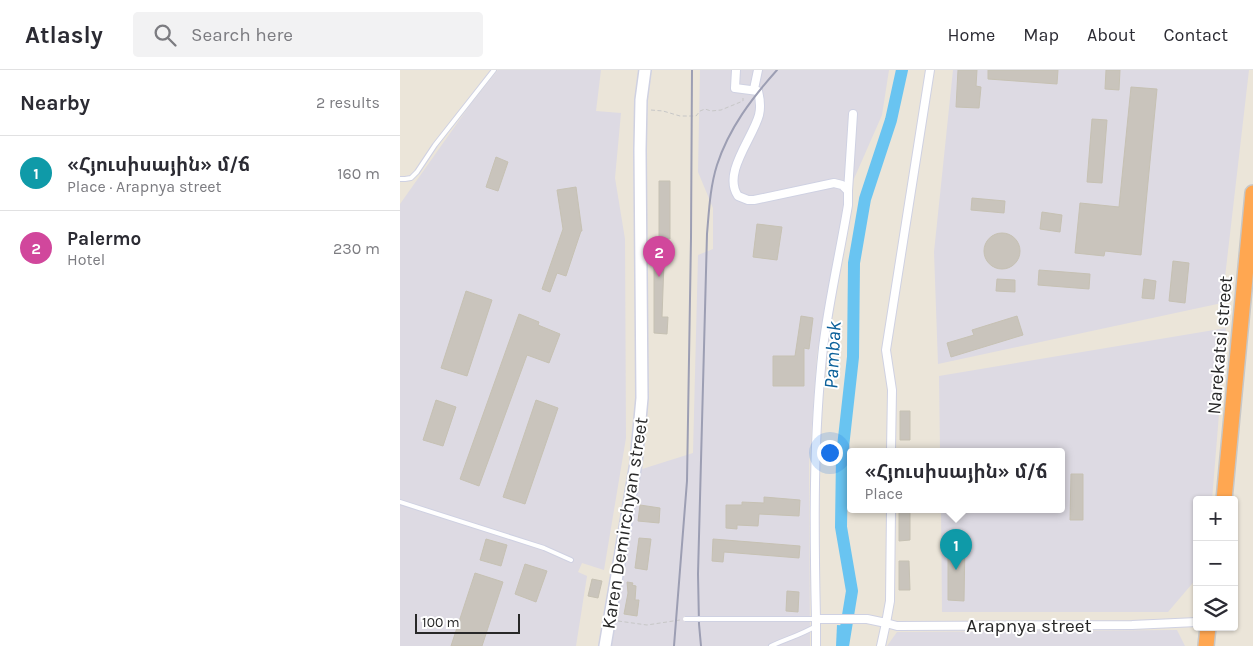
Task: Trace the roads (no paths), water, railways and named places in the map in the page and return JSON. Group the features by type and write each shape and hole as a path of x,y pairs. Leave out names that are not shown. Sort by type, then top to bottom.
{"highway":[{"name":"Narekatsi street","path":"1224,496 1248,302 1253,193"},
{"path":"1206,646 1208,631"}],"main road":[{"name":"Karen Demirchyan street","path":"605,646 636,463 642,398 641,110 644,70"}],"street":[{"path":"736,70 735,88 758,91 760,111 734,173 734,185 738,196 754,200 834,184 842,184 848,191"},
{"path":"754,89 758,70"},
{"path":"891,448 892,390 886,350 930,70"},
{"path":"816,646 814,475 818,412 823,348 846,213 853,114"},
{"path":"881,646 890,600 891,513"},
{"name":"Arapnya street","path":"816,622 827,619 867,619 897,626 1132,625 1193,622"}],"lane":[{"path":"400,178 412,178 431,150 494,70"},
{"path":"400,502 544,548 572,560"},
{"path":"685,619 816,622"},
{"path":"771,646 785,639 800,635 816,622"}],"water":[{"path":"837,625 851,626 847,646 836,646"}],"waterway":[{"name":"Pambak","path":"843,646 852,591 841,527 842,456 853,357 854,263 865,199 891,120 902,70"}],"railway":[{"path":"674,646 687,481 692,70"},
{"path":"701,646 698,574 707,234 710,199 717,165 728,138 750,103 777,70"}],"place":[{"name":"Palermo","path":"659,277"},
{"name":"«Հյուսիսային» մ/ճ","path":"956,570"}]}
